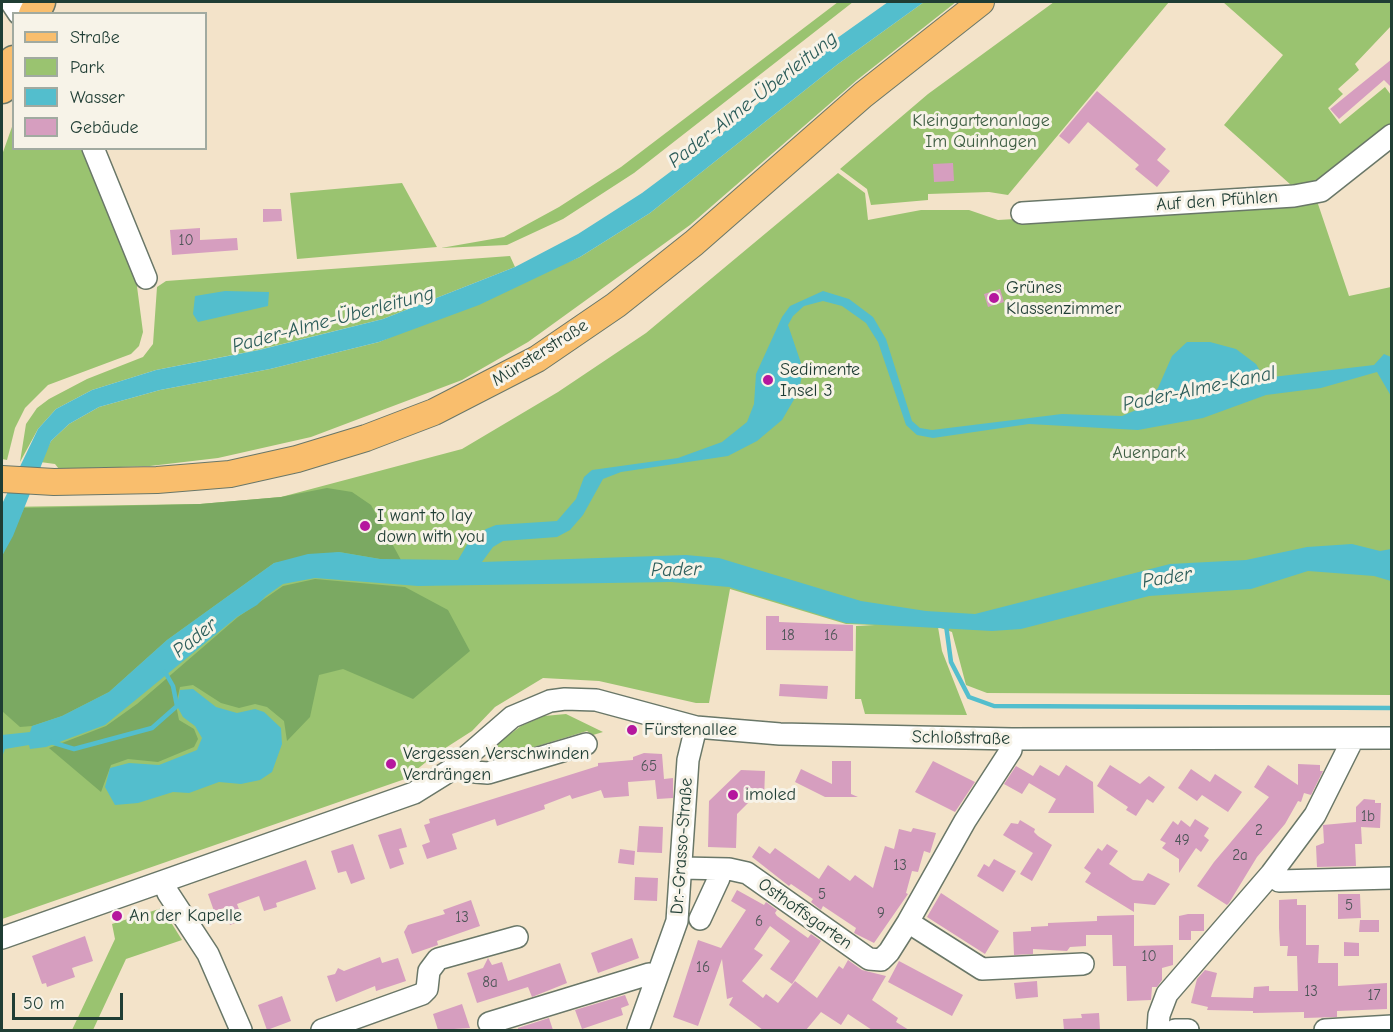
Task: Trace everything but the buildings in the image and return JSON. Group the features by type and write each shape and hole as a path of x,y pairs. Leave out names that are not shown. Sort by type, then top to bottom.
{"highway":[{"path":"2,88 12,66"}],"main road":[{"name":"Münsterstraße","path":"2,480 40,482 158,480 230,474 366,438 434,412 486,387 537,359 624,298 694,243 862,94 981,2"}],"street":[{"name":"Auf den Pfühlen","path":"1022,213 1294,196 1321,191 1392,135"},
{"path":"94,150 146,278"},
{"name":"Schloßstraße","path":"463,759 502,724 536,706 565,699 596,700 696,727 780,734 1012,739 1392,738"},
{"name":"Dr.-Grasso-Straße","path":"638,1030 677,921 689,754 696,727"},
{"name":"Osthoffsgarten","path":"682,868 719,869 747,873 869,959 881,960 889,952 908,922 965,821 1011,750 1012,739"},
{"path":"1158,1030 1159,1015 1167,994 1271,874 1316,815 1353,739"},
{"path":"2,938 414,793 451,770 463,759 475,772 488,772 586,744"},
{"path":"700,919 719,878 719,869"},
{"path":"1271,874 1279,880 1392,878"},
{"path":"164,882 168,893 208,954 241,1030"},
{"path":"908,922 982,969 1083,964"},
{"path":"322,1030 422,994 427,989 429,971 438,959 517,937"},
{"path":"489,1023 649,974 656,976"},
{"path":"1326,1030 1392,1026"},
{"path":"1175,1030 1188,1030"}],"green space":[{"path":"838,2 853,2 634,173 563,219 507,245 441,248 504,237 559,207 621,167"},
{"path":"924,2 956,2 857,80 690,225 528,342 462,380 311,437 218,458 150,466 59,469 55,464 40,462 51,441 69,424 99,407 160,390 270,369 379,342 580,257 650,213 838,64"},
{"name":"Kleingartenanlage Im Quinhagen","path":"1054,2 1169,2 1008,195 989,192 928,194 928,200 871,205 867,189 840,169 928,94"},
{"path":"1223,2 1391,2 1391,26 1355,64 1359,70 1338,89 1343,94 1328,108 1340,124 1385,87 1391,95 1391,127 1328,179 1291,185 1224,125 1283,55"},
{"path":"12,127 12,150 81,150 136,279 143,332 139,346 131,354 48,385 25,408 15,428 7,460 2,459 2,155"},
{"name":"Auenpark","path":"838,173 865,193 868,220 921,210 969,210 998,220 1317,201 1349,296 1391,287 1391,695 987,693 966,685 952,632 938,627 942,651 967,715 865,714 861,699 855,699 856,626 875,625 846,624 730,589 709,703 696,703 599,681 543,678 495,707 472,731 436,754 405,779 2,919 2,507 200,504 281,497 462,449 558,392 646,333"},
{"path":"402,183 437,247 297,259 290,193"},
{"path":"510,256 515,267 383,319 258,350 156,370 92,390 56,409 38,429 20,462 26,424 37,408 87,379 143,357 153,344 157,287 166,281"},
{"path":"327,488 352,492 371,505 401,560 339,552 274,563 167,640 109,692 62,716 32,726 20,727 2,711 2,556 24,508 200,504 281,497"},
{"path":"315,579 405,587 448,610 470,651 413,699 343,669 319,675 310,717 287,741 284,721 267,707 255,704 239,708 221,703 193,685 180,687 176,705 179,720 194,729 198,739 194,747 158,762 128,759 111,765 101,792 49,748 106,726 137,704 238,617 283,586"},
{"path":"566,714 603,732 593,735 587,731 488,761 485,753 521,726 544,716"},
{"path":"162,908 182,940 126,959 93,1030 72,1030 115,939 112,924"}],"water":[{"path":"888,2 924,2 838,64 650,213 580,257 479,305 379,342 270,369 160,390 99,407 69,424 51,441 13,536 2,556 2,504 38,429 56,409 92,390 156,370 259,350 383,319 515,267 578,234 642,193 729,128 826,46"},
{"path":"225,291 269,292 268,306 198,322 193,314 195,296"},
{"path":"823,291 849,299 873,317 886,339 912,421 920,428 932,430 1062,414 1122,416 1136,410 1158,388 1172,356 1187,342 1210,342 1236,349 1256,364 1264,378 1374,365 1384,354 1391,357 1391,396 1377,372 1321,388 1266,395 1203,418 1138,430 1029,424 933,438 917,435 906,425 878,342 866,323 842,306 823,301 804,306 793,316 788,325 803,369 799,391 782,420 757,441 728,456 621,472 603,479 583,515 570,530 557,537 503,541 493,547 482,562 686,555 719,558 861,601 926,611 975,614 1170,564 1246,560 1307,547 1352,544 1380,551 1391,549 1391,581 1374,576 1308,571 1251,589 1149,596 1021,629 992,631 846,623 729,587 671,582 418,586 315,578 283,584 257,605 237,617 105,725 46,747 30,749 29,745 5,749 2,757 2,735 30,732 32,726 62,716 109,692 167,640 274,563 308,554 339,552 380,559 458,560 468,543 486,529 496,525 557,521 576,499 584,477 592,470 678,458 722,442 747,422 754,404 756,374 782,317 790,306"},
{"path":"193,689 216,707 237,713 255,709 264,712 281,728 282,744 272,772 260,780 241,784 219,782 189,793 173,792 138,803 115,805 105,787 110,768 129,763 159,765 197,750 202,738 195,726 183,717 177,706 180,690"}],"waterway":[{"path":"946,625 951,662 969,697 994,706 1392,708"},
{"path":"51,742 74,749 152,728 177,706 173,686 165,672"}],"place":[{"name":"Grünes Klassenzimmer","path":"994,298"},
{"name":"Sedimente Insel 3","path":"768,380"},
{"name":"I want to lay down with you","path":"365,526"},
{"name":"Fürstenallee","path":"632,730"},
{"name":"Vergessen Verschwinden Verdrängen","path":"391,764"},
{"name":"imoled","path":"733,795"},
{"name":"An der Kapelle","path":"117,916"}],"water label":[{"name":"Pader-Alme-Überleitung","path":"753,100"},
{"name":"Pader-Alme-Überleitung","path":"333,320"},
{"name":"Pader-Alme-Kanal","path":"1199,389"},
{"name":"Pader","path":"676,570"},
{"name":"Pader","path":"1167,578"},
{"name":"Pader","path":"195,638"}]}
